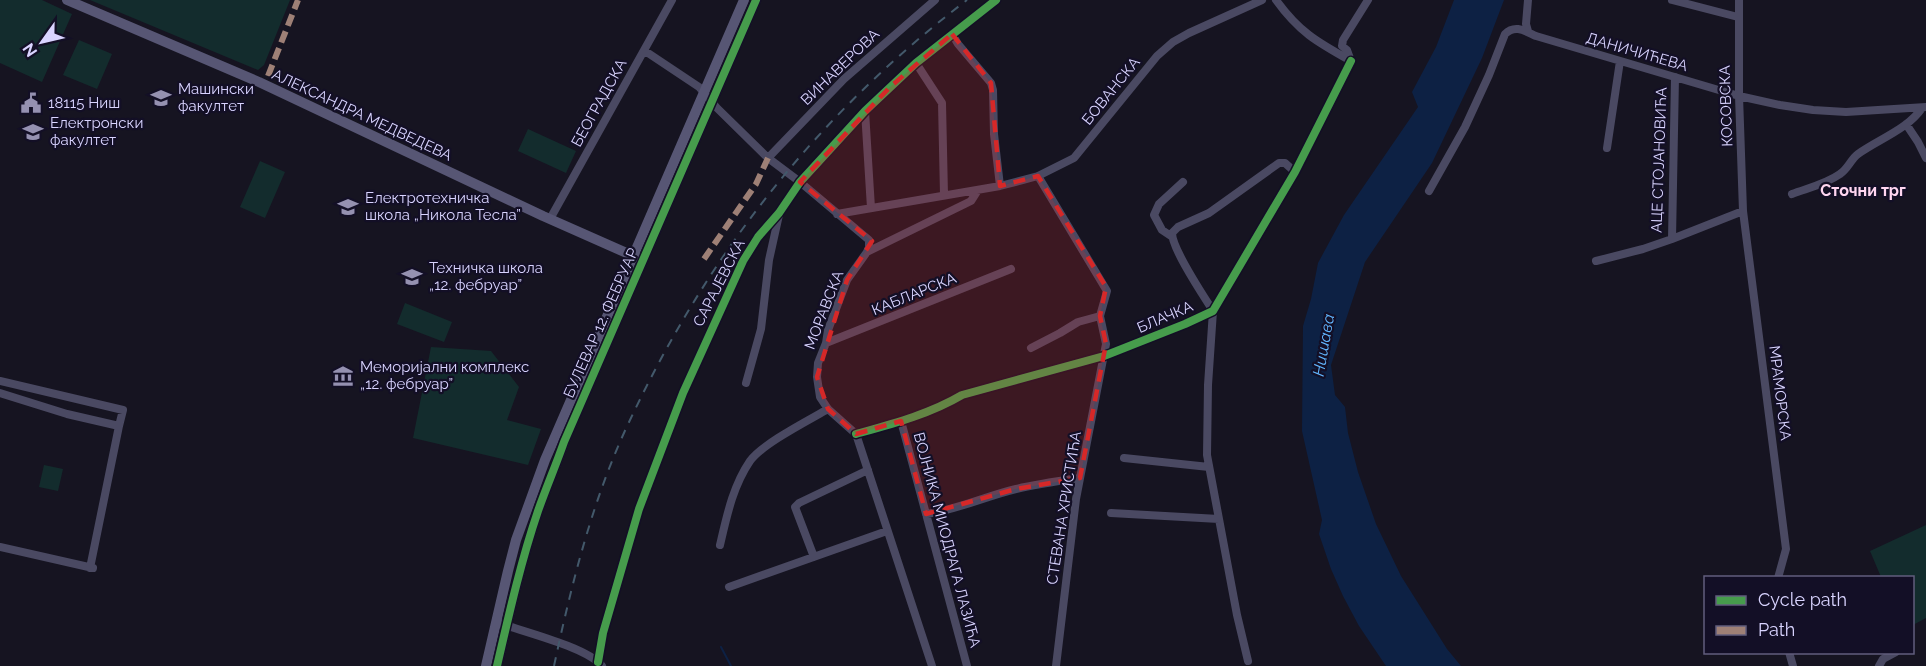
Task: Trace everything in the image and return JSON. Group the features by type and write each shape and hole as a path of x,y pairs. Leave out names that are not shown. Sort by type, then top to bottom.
{"main road":[{"name":"АЛЕКСАНДРА МЕДВЕДЕВА","path":"67,0 259,82 638,258"},
{"name":"БУЛЕВАР 12. ФЕБРУАР","path":"709,97 744,0"},
{"name":"БУЛЕВАР 12. ФЕБРУАР","path":"498,666 501,623 516,540 545,460 638,258 643,235 756,0"},
{"name":"БУЛЕВАР 12. ФЕБРУАР","path":"486,666 501,623"}],"street":[{"name":"БЕОГРАДСКА","path":"550,219 672,0"},
{"name":"ВИНАВЕРОВА","path":"768,158 844,79 935,0"},
{"name":"САРАЈЕВСКА","path":"600,664 603,633 639,509 679,403 743,261 758,237 779,213 800,182 865,111 916,63 996,0"},
{"name":"БОВАНСКА","path":"837,214 1000,186 1038,176 1074,158 1157,56 1173,42 1262,0"},
{"path":"1276,0 1290,19 1304,32 1351,61"},
{"path":"1351,61 1350,55 1342,46 1343,40 1368,0"},
{"path":"1528,0 1526,24 1528,32"},
{"path":"1672,0 1738,16"},
{"name":"КОСОВСКА","path":"1739,0 1738,96 1743,211"},
{"path":"1429,191 1464,127 1489,75 1505,34 1516,28 1528,32"},
{"name":"ДАНИЧИЋЕВА","path":"1528,32 1738,96 1813,110 1846,112 1924,107"},
{"path":"952,34 991,83 1000,186"},
{"path":"645,51 709,97 768,158 868,238 870,244 867,252"},
{"name":"БЛАЧКА","path":"856,434 945,405 962,395 1104,356 1213,311 1295,172 1351,61"},
{"path":"1607,147 1620,61"},
{"path":"916,63 942,104 944,195"},
{"name":"АЦЕ СТОЈАНОВИЋА","path":"1596,261 1672,239 1675,77"},
{"path":"1792,194 1841,174 1850,166 1855,156 1912,120 1924,107"},
{"path":"865,111 871,208"},
{"path":"1906,124 1926,159"},
{"path":"1171,236 1178,227 1209,213 1280,163 1285,163 1295,172"},
{"name":"СТЕВАНА ХРИСТИЋА","path":"1038,176 1106,287 1107,295 1101,307 1106,344 1080,478 1056,666"},
{"path":"1183,182 1160,204 1154,215 1162,230 1171,236 1213,311 1208,385 1207,455 1248,661"},
{"path":"867,252 971,201 978,189"},
{"path":"1672,239 1743,211"},
{"name":"МРАМОРСКА","path":"1743,211 1786,549 1779,576"},
{"path":"746,383 761,329 769,260 779,213"},
{"name":"МОРАВСКА","path":"856,434 828,409 820,397 816,377 828,330 847,280 867,252"},
{"name":"КАБЛАРСКА","path":"826,343 1011,269"},
{"path":"1031,348 1078,322 1101,316"},
{"path":"0,381 123,410 92,568 0,547"},
{"path":"0,393 119,426"},
{"path":"90,419 94,403"},
{"path":"720,544 733,492 751,459 780,437 828,409"},
{"name":"ВОЈНИКА МИОДРАГА ЛАЗИЋА","path":"901,421 967,666"},
{"path":"856,434 932,666"},
{"path":"1124,458 1209,467"},
{"path":"814,557 795,507 868,470"},
{"path":"926,514 945,512 969,502 1016,489 1080,478"},
{"path":"1111,513 1219,519"},
{"path":"729,587 887,531"},
{"path":"501,623 585,653 600,664"},
{"path":"1879,666 1882,659 1892,654"}],"highlighted area":[{"path":"952,34 991,83 1000,186 1038,176 1106,287 1100,316 1106,344 1080,478 1016,489 926,514 901,421 856,434 828,409 817,377 847,280 872,241 800,182 890,87"}],"green space":[{"path":"0,0 42,0 72,14 42,82 0,63"},
{"path":"90,0 290,0 264,65 258,70"},
{"path":"79,40 112,54 97,89 63,75"},
{"path":"528,129 576,151 566,173 518,151"},
{"path":"260,161 285,172 265,218 240,207"},
{"path":"405,303 452,322 444,342 397,324"},
{"path":"431,347 491,351 519,387 507,420 541,429 528,465 413,438"},
{"path":"44,465 63,469 58,491 39,487"},
{"path":"1926,525 1926,618 1914,624 1914,576 1881,576 1870,551"}],"water":[{"name":"Нишава","path":"1454,0 1504,0 1482,58 1432,163 1365,262 1331,365 1335,395 1345,407 1348,433 1358,472 1376,524 1401,576 1447,649 1461,666 1386,666 1359,626 1343,596 1319,534 1322,520 1302,431 1303,326 1318,263 1344,215 1418,107 1412,92 1436,47"}],"waterway":[{"path":"721,647 731,666"}],"railway":[{"path":"554,666 576,572 605,479 630,420 661,358 696,299 733,243 773,189 816,138 913,44 967,0"}],"marked path":[{"path":"268,76 298,0"},
{"path":"704,259 756,184 768,158"}],"cycle path":[{"path":"497,666 526,549 564,442 756,0"},
{"path":"598,662 603,633 639,509 683,393 743,261 758,237 779,213 800,182 865,111 916,63 996,0"},
{"path":"856,434 924,413 962,395 1104,356 1213,311 1295,172 1351,61"}],"place":[{"name":"Машински факултет","path":"161,98"},
{"name":"18115 Ниш","path":"31,103"},
{"name":"Електронски факултет","path":"33,132"},
{"name":"Електротехничка школа „Никола Тесла”","path":"348,207"},
{"name":"Техничка школа „12. фебруар”","path":"412,277"},
{"name":"Меморијални комплекс „12. фебруар”","path":"343,376"}],"district":[{"name":"Сточни трг","path":"1863,190"}]}
